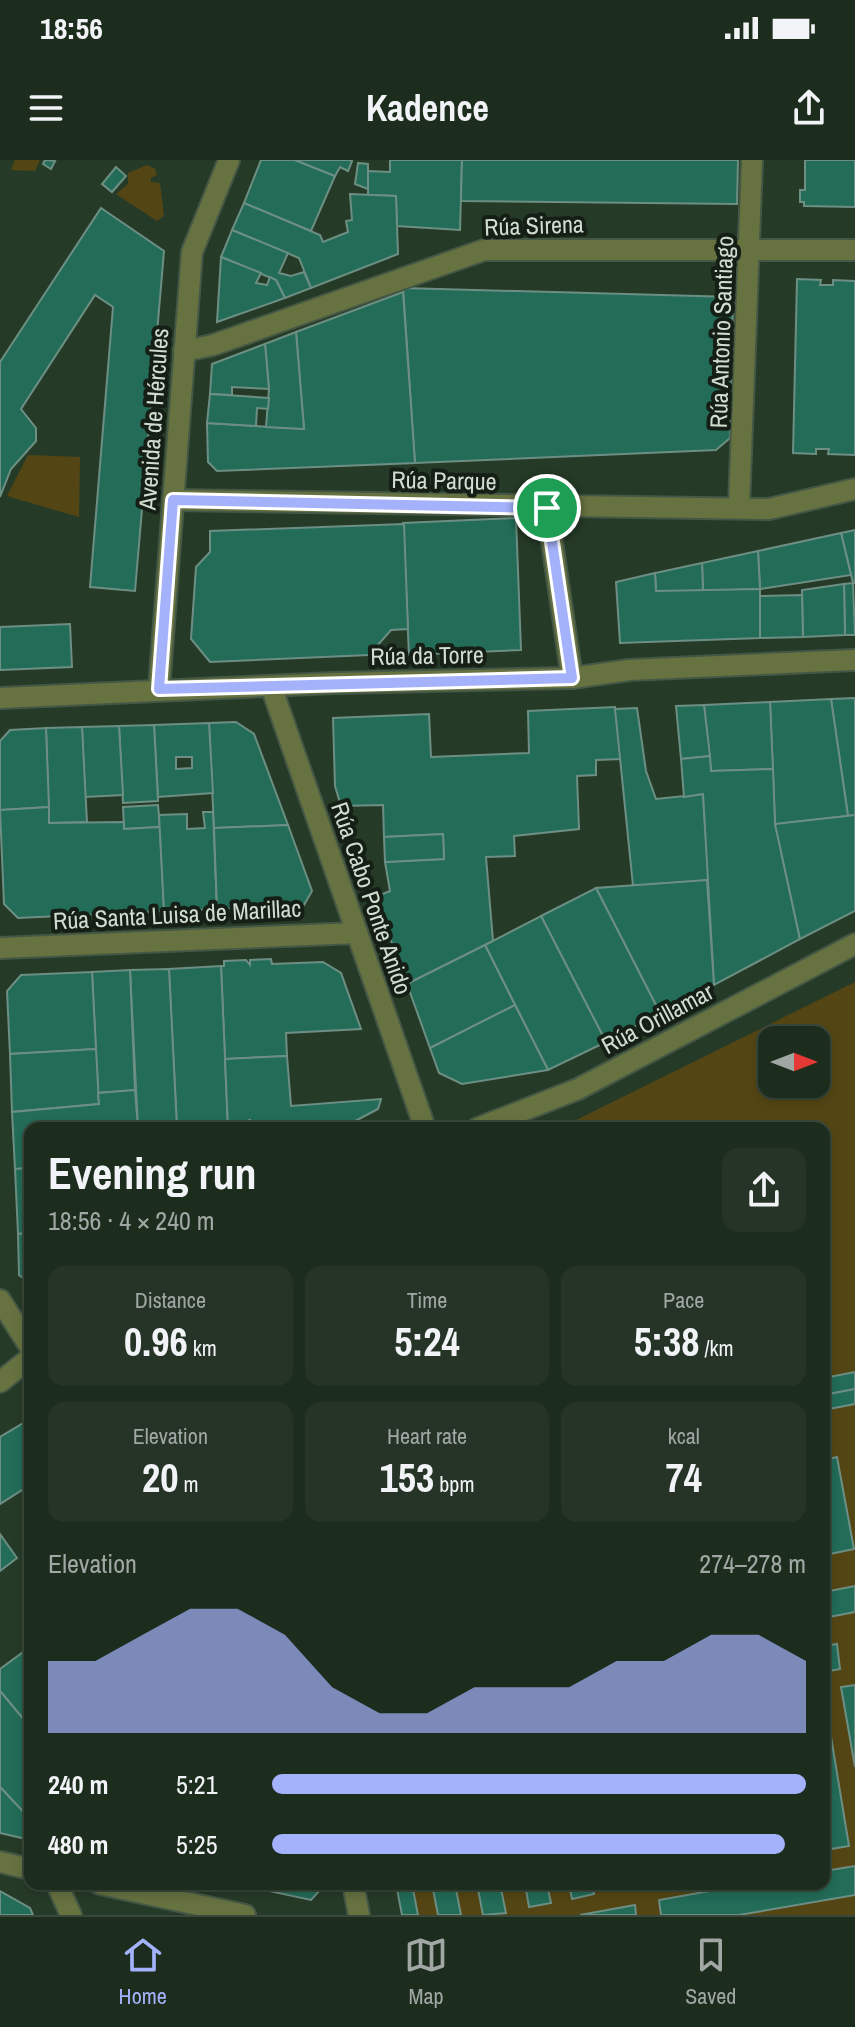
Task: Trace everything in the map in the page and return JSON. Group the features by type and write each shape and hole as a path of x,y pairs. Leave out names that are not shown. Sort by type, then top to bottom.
{"street":[{"name":"Avenida de Hércules","path":"159,689 192,252 229,160"},
{"name":"Rúa Antonio Santiago","path":"739,506 752,160"},
{"name":"Rúa Sirena","path":"184,351 213,345 484,250 855,250"},
{"name":"Rúa Parque","path":"173,500 547,508 739,506 769,509 855,489"},
{"path":"547,508 572,678"},
{"name":"Rúa da Torre","path":"0,698 159,689 572,678 629,670 855,660"},
{"name":"Rúa Cabo Ponte Anido","path":"271,686 423,1122"},
{"name":"Rúa Santa Luisa de Marillac","path":"0,948 357,933"},
{"name":"Rúa Orillamar","path":"493,1122 578,1089 855,944"},
{"path":"0,1300 24,1338"},
{"path":"0,1382 24,1363"},
{"path":"0,1862 24,1868"},
{"path":"60,1890 71,1915"},
{"path":"128,1890 245,1915"},
{"path":"354,1890 359,1915"}],"shaded area":[{"path":"15,160 40,160 35,171 11,170"},
{"path":"147,165 155,169 157,175 151,178 151,182 160,183 164,216 157,221 116,194 128,184 128,173"},
{"path":"28,455 80,457 79,517 7,496"},
{"path":"855,982 855,1915 402,1915 397,1890 830,1890 830,1122 572,1122 758,1030 758,1098 830,1098 830,1026 766,1026"}],"building":[{"path":"45,160 55,161 51,169 43,164"},
{"path":"261,160 295,160 335,176 311,231 244,203"},
{"path":"295,160 352,161 348,171 340,167 335,176"},
{"path":"390,160 462,160 460,230 397,226 396,196 368,195 368,171 390,172"},
{"path":"462,160 738,160 737,204 461,201"},
{"path":"805,160 855,160 855,207 804,206 804,202 800,202 800,190 805,190"},
{"path":"358,163 368,164 368,189 355,184"},
{"path":"116,167 126,176 112,192 102,184"},
{"path":"350,194 396,196 398,254 311,288 299,258 232,230 244,203 320,235 323,242 348,232 346,221 352,220"},
{"path":"101,208 164,251 135,591 90,587 113,307 95,295 21,409 36,428 36,441 11,469 0,497 0,362"},
{"path":"232,230 288,253 279,273 291,276 304,272 311,288 285,298 276,280 221,257"},
{"path":"221,257 261,273 256,283 267,285 270,277 276,280 285,298 217,322"},
{"path":"797,279 821,280 820,285 833,285 833,280 855,281 855,455 828,454 829,449 816,449 816,454 793,453"},
{"path":"403,288 733,297 730,438 716,450 415,463"},
{"path":"403,292 415,463 217,471 208,462 207,423 304,429 296,332"},
{"path":"296,332 304,429 266,427 269,389 265,344"},
{"path":"265,344 269,389 232,387 232,395 210,394 212,364"},
{"path":"210,394 269,398 268,409 257,408 256,426 207,423"},
{"path":"516,518 521,650 409,655 403,523"},
{"path":"404,524 408,629 391,630 369,655 210,662 191,639 196,567 210,552 210,531"},
{"path":"855,530 855,583 853,583 841,533"},
{"path":"841,533 851,575 760,589 758,551"},
{"path":"758,551 760,589 703,591 702,563"},
{"path":"702,563 703,591 656,591 655,573"},
{"path":"655,573 656,591 760,589 760,638 620,643 616,582"},
{"path":"853,583 855,635 845,635 844,584"},
{"path":"844,584 845,635 803,637 802,590"},
{"path":"802,595 803,637 760,638 760,596"},
{"path":"70,624 72,667 0,670 0,627"},
{"path":"855,698 855,815 848,816 831,699"},
{"path":"831,699 848,816 775,824 770,702"},
{"path":"770,702 773,769 711,771 704,705"},
{"path":"704,705 710,756 681,759 676,706"},
{"path":"615,707 621,759 596,760 596,775 577,776 579,829 514,836 515,856 486,857 493,941 407,984 375,897 390,891 385,862 444,859 443,834 384,837 383,805 341,806 335,786 333,718 429,714 431,757 529,753 528,711"},
{"path":"637,708 646,771 656,799 703,794 709,880 633,886 615,709"},
{"path":"236,722 254,734 288,825 214,828 209,723"},
{"path":"209,723 213,793 158,797 154,725","holes":["176,757 192,757 192,768 176,769"]},
{"path":"154,725 158,801 123,803 119,726"},
{"path":"119,726 123,795 85,797 82,727"},
{"path":"82,727 87,822 49,823 46,728"},
{"path":"46,728 49,807 0,810 0,741 10,730"},
{"path":"710,756 711,771 773,769 775,823 800,939 714,985 703,794 684,797 681,759"},
{"path":"158,805 160,827 124,829 123,807"},
{"path":"49,807 49,823 124,822 124,829 160,827 164,911 18,918 4,904 0,810"},
{"path":"203,812 213,812 217,909 164,911 159,815 187,814 187,829 205,828"},
{"path":"855,815 855,911 800,939 775,824"},
{"path":"288,825 312,891 304,905 217,909 214,828"},
{"path":"443,834 444,859 385,862 384,837"},
{"path":"707,880 714,985 660,1013 596,888"},
{"path":"596,888 660,1013 606,1042 541,916"},
{"path":"541,916 606,1042 548,1070 485,945"},
{"path":"485,945 515,1005 430,1048 407,984"},
{"path":"271,959 272,964 323,962 341,973 361,1029 286,1033 287,1056 225,1059 221,966 224,966 224,961 246,960 250,965 250,960"},
{"path":"221,966 228,1122 177,1122 169,969"},
{"path":"169,969 177,1122 138,1122 130,970"},
{"path":"130,970 135,1090 98,1093 92,972"},
{"path":"92,972 96,1049 10,1054 7,991 21,975"},
{"path":"515,1005 548,1070 462,1084 439,1073 430,1048"},
{"path":"96,1049 99,1104 12,1112 10,1054"},
{"path":"287,1056 291,1106 381,1099 378,1109 353,1122 228,1122 225,1059"},
{"path":"135,1090 138,1122 24,1122 24,1168 15,1169 12,1112 99,1104 98,1093"},
{"path":"24,1168 24,1234 18,1234 15,1169"},
{"path":"18,1234 24,1234 24,1279 19,1275"},
{"path":"855,1372 855,1389 830,1394 830,1377"},
{"path":"855,1389 855,1404 830,1409 830,1394"},
{"path":"24,1423 24,1489 0,1504 0,1437"},
{"path":"837,1457 854,1549 830,1554 830,1459"},
{"path":"0,1534 17,1558 0,1571"},
{"path":"855,1586 855,1612 830,1617 830,1591"},
{"path":"837,1644 840,1669 830,1671 830,1645"},
{"path":"24,1651 24,1720 0,1691 0,1669"},
{"path":"855,1685 855,1767 841,1687"},
{"path":"0,1691 24,1720 24,1813 0,1787"},
{"path":"830,1730 849,1846 830,1849"},
{"path":"0,1787 24,1813 24,1839 0,1833"},
{"path":"855,1866 855,1895 739,1915 661,1915 659,1900 715,1890 830,1890 830,1870"},
{"path":"264,1890 320,1890 311,1900"},
{"path":"397,1890 413,1890 418,1915 402,1915"},
{"path":"433,1890 456,1890 461,1915 438,1915"},
{"path":"478,1890 501,1890 506,1913 483,1915"},
{"path":"526,1890 548,1890 551,1903 529,1907"},
{"path":"570,1890 593,1890 594,1894 572,1899"},
{"path":"0,1891 30,1908 33,1915 0,1915"},
{"path":"635,1905 636,1915 580,1915"}],"route":[{"path":"173,500 547,508 572,678 159,689 173,500"}]}
